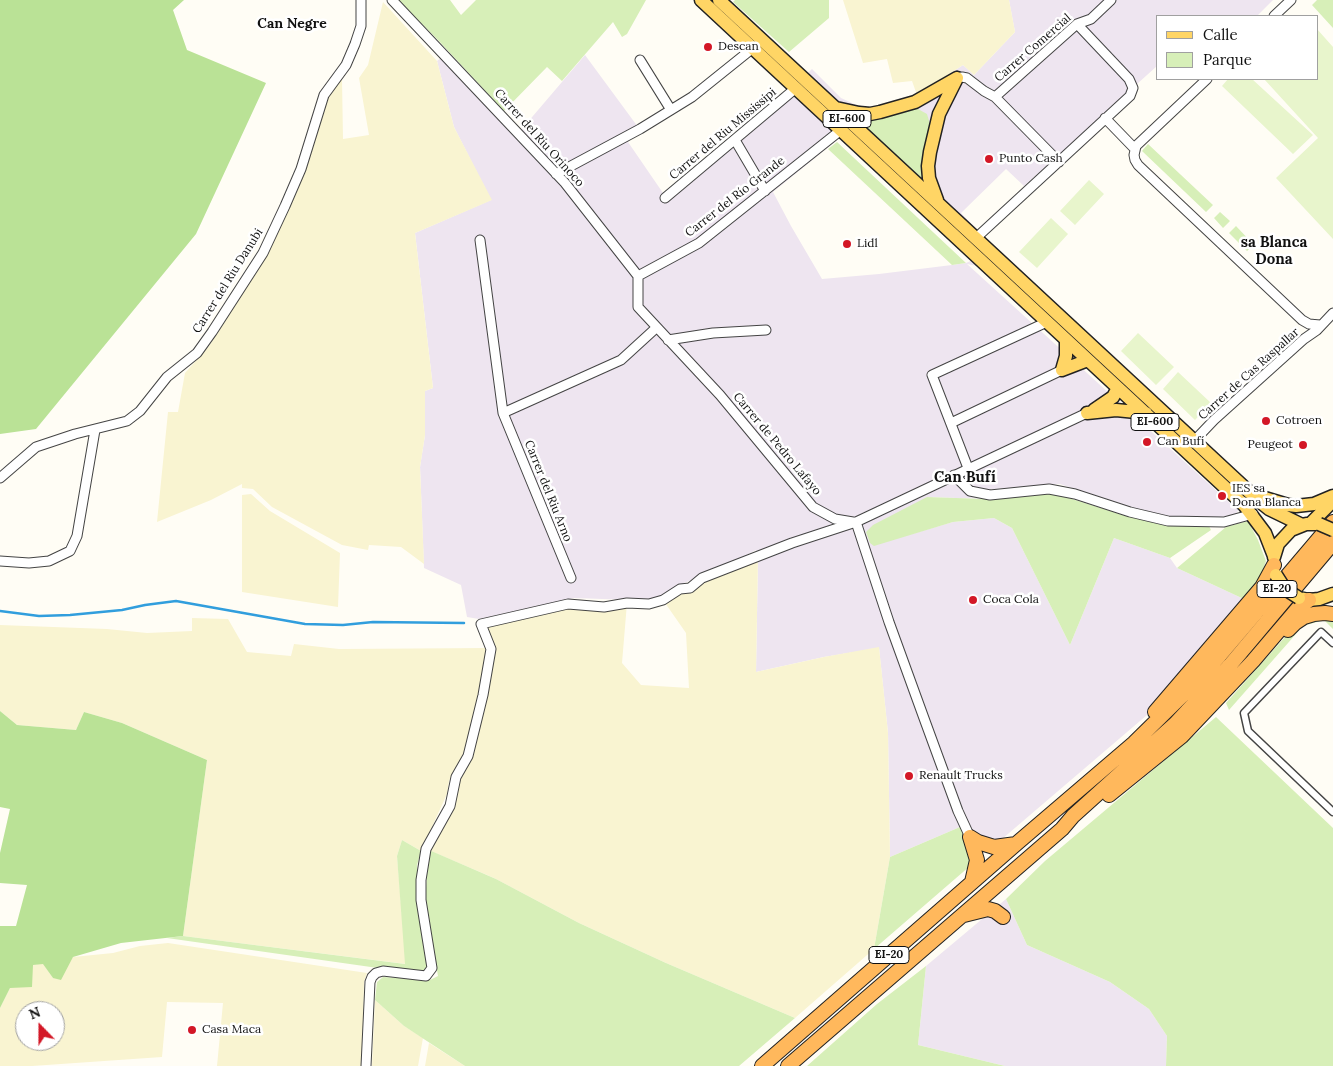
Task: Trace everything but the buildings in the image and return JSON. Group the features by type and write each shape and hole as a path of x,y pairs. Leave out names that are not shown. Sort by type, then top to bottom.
{"highway":[{"name":"EI-20","path":"762,1066 1134,743 1192,686 1220,655 1316,524"},
{"name":"EI-20","path":"788,1066 1062,829 1073,816 1150,747 1189,709 1248,644 1333,543"},
{"path":"1134,743 1146,723 1262,587 1275,565"},
{"path":"1062,829 1077,821 1182,736 1253,661 1304,599"},
{"path":"1182,736 1191,731 1226,698 1295,623 1314,614 1333,614"},
{"path":"970,837 978,842 994,847 1016,844"},
{"path":"970,837 977,860 972,882"},
{"path":"961,916 988,909 995,911 1003,917 997,896 1000,881"}],"main road":[{"name":"EI-600","path":"701,0 1253,514 1265,533 1285,589 1304,599"},
{"name":"EI-600","path":"719,0 1249,492 1269,509 1333,530"},
{"path":"835,108 870,114 916,102 957,78"},
{"path":"939,204 929,178 928,166 938,114 957,78"},
{"path":"916,102 930,112 935,128"},
{"path":"1062,370 1066,356 1066,340"},
{"path":"1062,370 1088,360"},
{"path":"1088,413 1108,403 1118,388"},
{"path":"1088,413 1116,410 1146,413"},
{"path":"1249,492 1276,502 1296,506 1314,504 1333,496"},
{"path":"1275,565 1278,544 1286,534 1316,524 1333,501"},
{"path":"1304,599 1324,598 1333,594"}],"street":[{"name":"Carrer del Riu Danubi","path":"0,478 36,447 127,422 140,411 167,377 197,353 263,253 301,168 324,95 346,64 355,44 361,26 361,0"},
{"name":"Carrer del Riu Orinoco","path":"392,0 556,174 638,276"},
{"name":"Carrer Comercial","path":"995,97 1077,24 1091,19 1111,0"},
{"path":"1275,15 1291,0"},
{"path":"976,238 1130,96 1133,88 1129,78 1077,24"},
{"path":"556,174 640,129 692,98 752,48"},
{"path":"640,60 671,110"},
{"path":"957,78 962,76 967,78 995,97 1059,162"},
{"path":"1207,80 1136,146 1134,155 1138,165 1302,320 1309,324 1320,325"},
{"name":"Carrer del Riu Mississipi","path":"665,198 796,88"},
{"path":"1105,118 1135,149"},
{"name":"Carrer del Río Grande","path":"638,276 699,243 841,130"},
{"path":"735,140 765,191"},
{"name":"Carrer del Riu Arno","path":"480,240 502,413 571,578"},
{"name":"Carrer de Pedro Lafayo","path":"638,276 638,307 720,395 813,507 835,519 856,522"},
{"name":"Carrer de Cas Raspallar","path":"1194,441 1214,420 1304,339 1310,336 1333,313"},
{"path":"1302,320 1306,331 1304,339"},
{"path":"968,468 932,375 1047,322"},
{"path":"502,413 621,360 656,328"},
{"path":"668,340 713,333 766,330"},
{"path":"951,423 1062,370"},
{"path":"366,1066 370,982 372,977 383,971 426,976 432,968 421,900 421,880 426,849 450,806 456,777 468,756 483,695 491,649 481,624 568,604 604,607 627,603 649,604 664,600 680,589 690,588 702,578 792,543 856,522 1088,413"},
{"path":"0,562 29,563 50,561 70,551 77,536 95,430"},
{"path":"954,475 970,491 990,495 1049,489 1076,494 1130,512 1168,521 1224,522 1253,514"},
{"path":"856,522 886,615 958,811 970,837"},
{"path":"1333,643 1321,632 1244,713 1248,731 1333,812"}],"shaded area":[{"path":"843,0 1009,0 1015,32 974,75 963,65 917,95 912,81 893,83 887,59 863,63"},
{"path":"1009,0 1273,0 1258,15 1156,15 1156,67 1024,186 1006,169 961,213 1000,254 988,268 967,264 1230,503 1239,508 1236,515 1203,519 1165,516 1119,504 1060,484 982,490 985,499 927,497 874,545 953,522 994,518 1012,528 1070,645 1114,538 1170,558 1177,568 1246,600 1147,715 1002,839 986,842 960,827 890,857 888,733 879,648 824,657 756,672 758,556 756,550 724,567 684,583 656,599 574,598 479,619 467,617 461,585 424,568 420,467 425,435 425,391 433,388 415,233 491,200 454,127 437,61 449,52 521,130 585,55 638,127 628,142 663,193 785,95 812,69 841,98 863,108 880,107 917,95 963,65 974,75 1015,32","holes":["841,137 973,260 966,263 822,279 773,192"]},
{"path":"383,2 437,61 454,127 492,200 415,233 433,388 425,391 425,435 420,467 424,564 401,547 369,545 368,550 342,545 272,507 253,489 242,488 242,484 211,500 157,522 168,412 178,412 185,373 209,346 268,254 299,187 318,117 328,95 342,79 343,139 369,135 359,78 368,65"},
{"path":"251,494 270,511 340,553 338,607 242,592 242,495"},
{"path":"758,556 756,672 879,647 888,733 890,857 874,949 795,1018 666,963 579,923 494,878 426,849 439,829 456,777 468,756 491,649 481,624 537,610 627,603 622,663 641,685 689,688 686,633 663,600"},
{"path":"192,618 228,619 247,652 291,656 294,644 339,649 487,648 481,685 464,754 449,781 447,794 421,851 402,840 397,856 406,964 183,936 207,760 122,723 84,712 76,730 17,725 0,711 0,625 107,629 147,633 192,631"},
{"path":"1006,899 1027,945 1110,982 1149,1009 1167,1036 1166,1066 1005,1066 918,1045 926,966"},
{"path":"168,943 367,973 364,982 362,1066 217,1066 223,1003 167,1002 162,1057 32,1066 0,1066 0,1008 10,988 33,965 43,963 53,978 73,957 113,953 140,946"},
{"path":"375,1000 404,1026 423,1038 418,1066 372,1066"},
{"path":"429,1043 465,1066 425,1066"}],"green space":[{"path":"0,0 184,0 173,10 187,50 266,83 196,234 36,429 0,434"},
{"path":"398,0 450,0 461,15 476,0 646,0 627,34 622,37 613,22 562,81 547,67 504,111"},
{"path":"735,0 829,0 829,18 789,52 733,2"},
{"path":"1317,0 1333,0 1333,28 1312,5"},
{"path":"1318,30 1333,47 1333,239 1276,178 1318,138 1265,80 1318,80"},
{"path":"1227,80 1253,80 1313,135 1293,154 1222,86"},
{"path":"902,108 918,109 927,114 930,124 926,141 924,166 927,184 853,117"},
{"path":"837,142 966,263 952,265 828,149"},
{"path":"1148,144 1213,205 1206,212 1142,151"},
{"path":"1089,180 1104,194 1075,225 1060,211"},
{"path":"1220,212 1230,221 1223,228 1214,218"},
{"path":"1051,218 1068,234 1037,268 1019,252"},
{"path":"1236,226 1254,245 1247,251 1229,233"},
{"path":"1138,333 1174,367 1156,385 1121,351"},
{"path":"1178,372 1211,403 1195,420 1163,389"},
{"path":"1053,493 1123,515 1167,526 1209,526 1211,530 1170,558 1114,538 1070,645 1012,528 994,518 953,522 874,546 870,543 866,532 873,525 927,497 985,499"},
{"path":"1248,521 1266,561 1258,584 1246,600 1177,568 1226,527"},
{"path":"1333,617 1333,629 1324,620 1303,626 1229,710 1226,703 1294,627 1303,621"},
{"path":"0,711 17,725 76,730 84,712 122,723 207,760 183,936 121,943 73,957 61,980 53,978 43,964 33,965 32,987 10,988 0,1008 0,926 16,926 27,885 0,883 0,853 10,809 0,807"},
{"path":"1216,717 1333,828 1333,1066 1166,1066 1167,1036 1149,1009 1110,982 1027,945 1006,899 1045,861"},
{"path":"960,827 973,858 970,866 874,949 890,857"},
{"path":"402,840 421,851 417,865 418,905 427,958 427,969 421,972 406,972 167,938 183,936 405,964 397,856"},
{"path":"429,850 496,879 579,923 666,963 795,1018 739,1066 465,1066 404,1026 375,1000 377,982 383,977 430,980 438,976 425,901"},
{"path":"926,966 918,1045 1005,1066 807,1066 877,1004"}],"waterway":[{"path":"0,611 39,616 70,615 122,610 176,601 305,624 343,625 373,622 464,623"}],"place":[{"name":"Descan","path":"708,47"},
{"name":"Punto Cash","path":"989,159"},
{"name":"Lidl","path":"847,244"},
{"name":"Cotroen","path":"1266,421"},
{"name":"Can Bufí","path":"1147,442"},
{"name":"Peugeot","path":"1303,445"},
{"name":"IES sa Dona Blanca","path":"1222,496"},
{"name":"Coca Cola","path":"973,600"},
{"name":"Renault Trucks","path":"909,776"},
{"name":"Casa Maca","path":"192,1030"}],"district":[{"name":"Can Negre","path":"292,24"},
{"name":"sa Blanca Dona","path":"1274,252"},
{"name":"Can Bufí","path":"965,478"}]}
